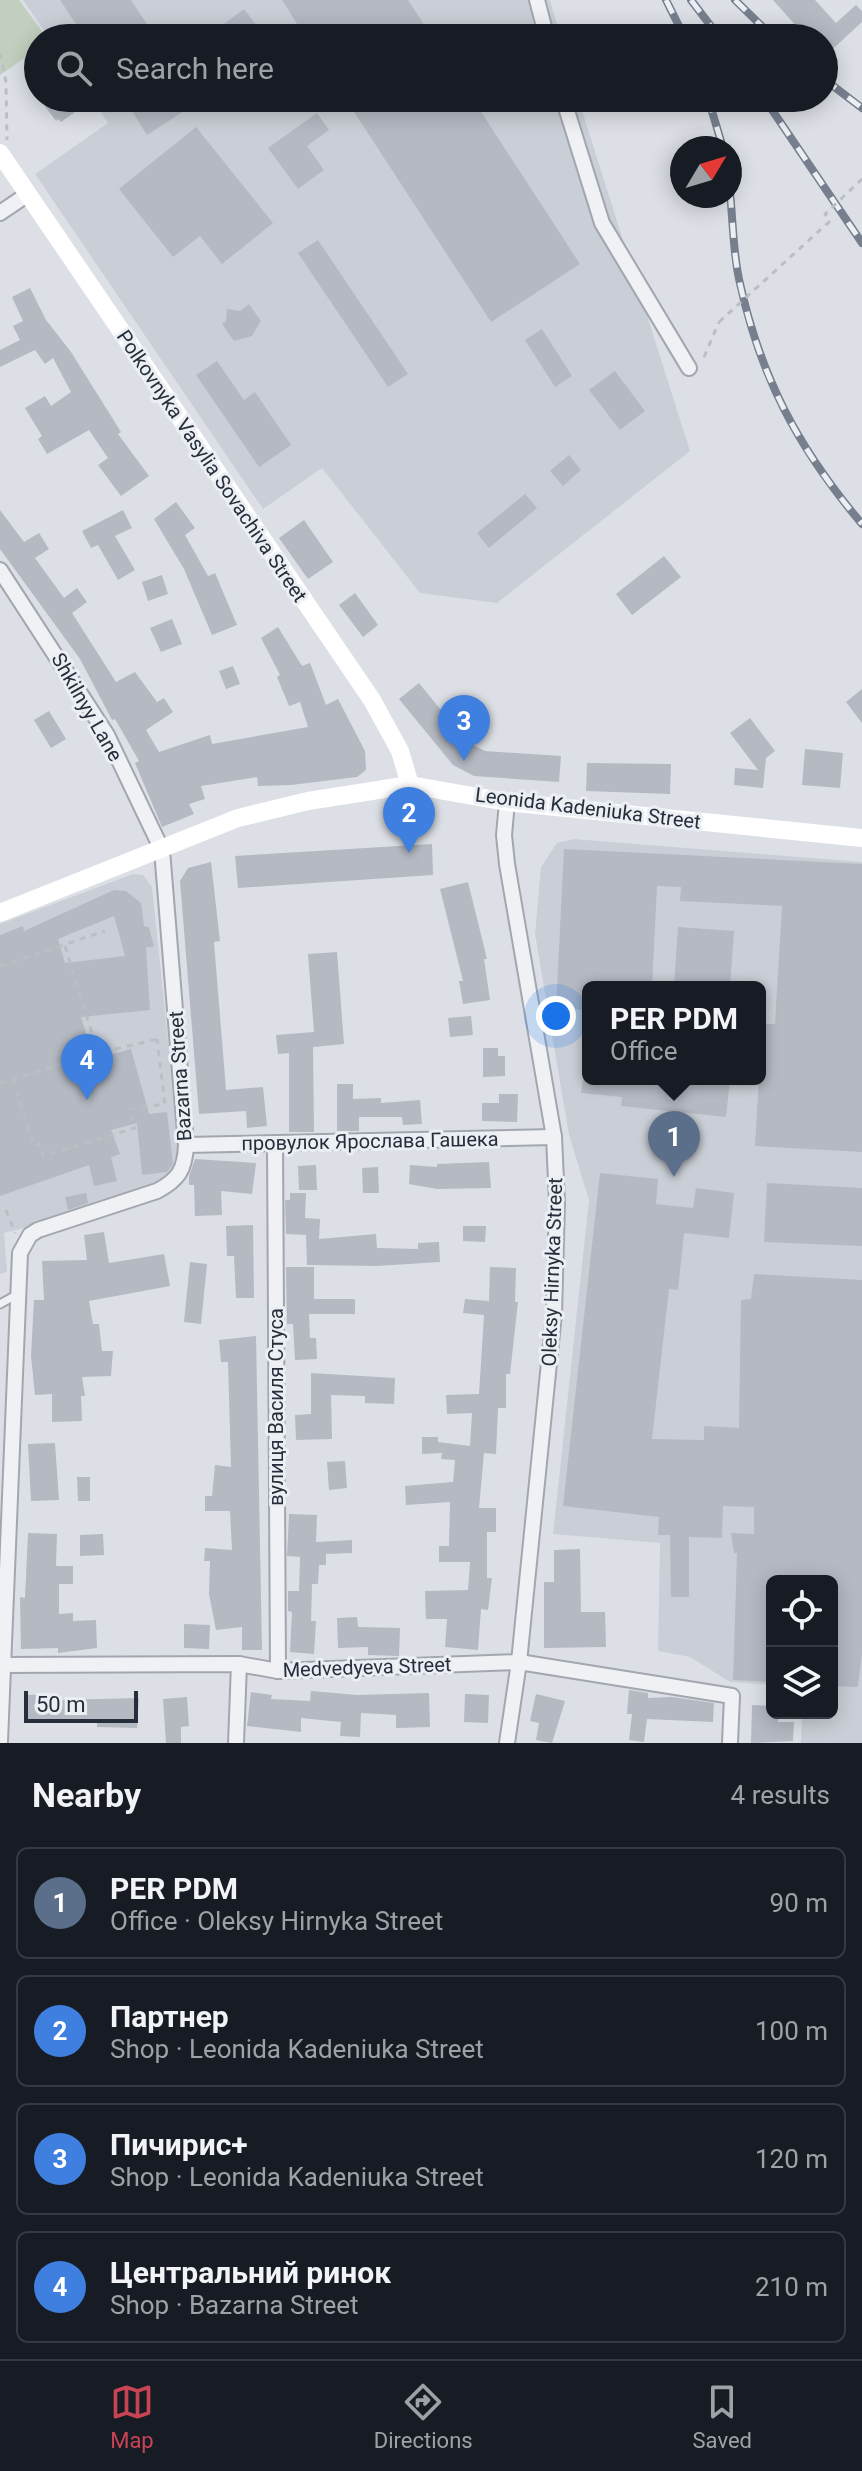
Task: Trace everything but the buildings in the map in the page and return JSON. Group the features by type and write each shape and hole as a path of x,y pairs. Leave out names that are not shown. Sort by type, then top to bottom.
{"street":[{"path":"537,0 543,24"},
{"path":"567,112 602,223 689,368"},
{"name":"Polkovnyka Vasylia Sovachiva Street","path":"4,159 372,700 396,741 410,785"},
{"path":"0,213 28,194"},
{"name":"Shkilnyy Lane","path":"0,570 107,735 162,850"},
{"name":"Leonida Kadeniuka Street","path":"0,913 238,818 308,801 410,785 507,802 862,838"},
{"name":"Oleksy Hirnyka Street","path":"507,802 504,835 507,864 554,1137 557,1203 554,1313 519,1662 507,1743"},
{"name":"Bazarna Street","path":"23,1244 30,1235 52,1223 92,1213 174,1182 185,1165 186,1145 162,850"},
{"name":"провулок Ярослава Гашека","path":"186,1145 554,1137"},
{"name":"вулиця Василя Стуса","path":"275,1143 278,1671"},
{"path":"0,1741 18,1294 23,1244"},
{"name":"Medvedyeva Street","path":"2,1666 239,1664 278,1671 519,1662 732,1696 730,1743"},
{"path":"236,1743 239,1664"}],"lane":[{"path":"0,1304 18,1294"}],"path":[{"path":"0,53 6,82 4,159"},
{"path":"704,357 719,322 830,221 825,214 862,179"},
{"path":"0,966 105,931"},
{"path":"65,946 98,1053"},
{"path":"0,1083 98,1053 157,1039 178,1038"},
{"path":"13,1079 34,1146 39,1144 43,1156 135,1128 130,1109 165,1104 157,1039"},
{"path":"6,1210 23,1244"}],"shaded area":[{"path":"23,0 550,0 557,24 39,24"},
{"path":"101,112 582,112 690,451 497,603 420,593 322,468 263,509 35,174 108,123"},
{"path":"574,839 862,862 862,1743 801,1743 802,1719 838,1719 838,1575 766,1575 766,1685 730,1682 690,1657 658,1651 660,1543 553,1534 589,1200 569,1135 535,934 541,867 557,843"},
{"path":"133,874 143,875 152,887 181,1162 166,1180 81,1214 4,1233 7,1272 0,1274 0,924"}],"green space":[{"path":"0,0 19,0 37,24 24,24 24,59 0,75"}],"railway":[{"path":"666,0 678,24"},
{"path":"691,0 709,24"},
{"path":"735,0 760,24"},
{"path":"838,90 862,108"},
{"path":"712,112 719,136"},
{"path":"773,112 862,243"},
{"path":"731,208 739,279 770,380 800,439 862,524"}],"place":[{"name":"Пичирис+","path":"464,761"},
{"name":"Партнер","path":"409,853"},
{"name":"Центральний ринок","path":"87,1100"},
{"name":"PER PDM","path":"674,1177"}]}
